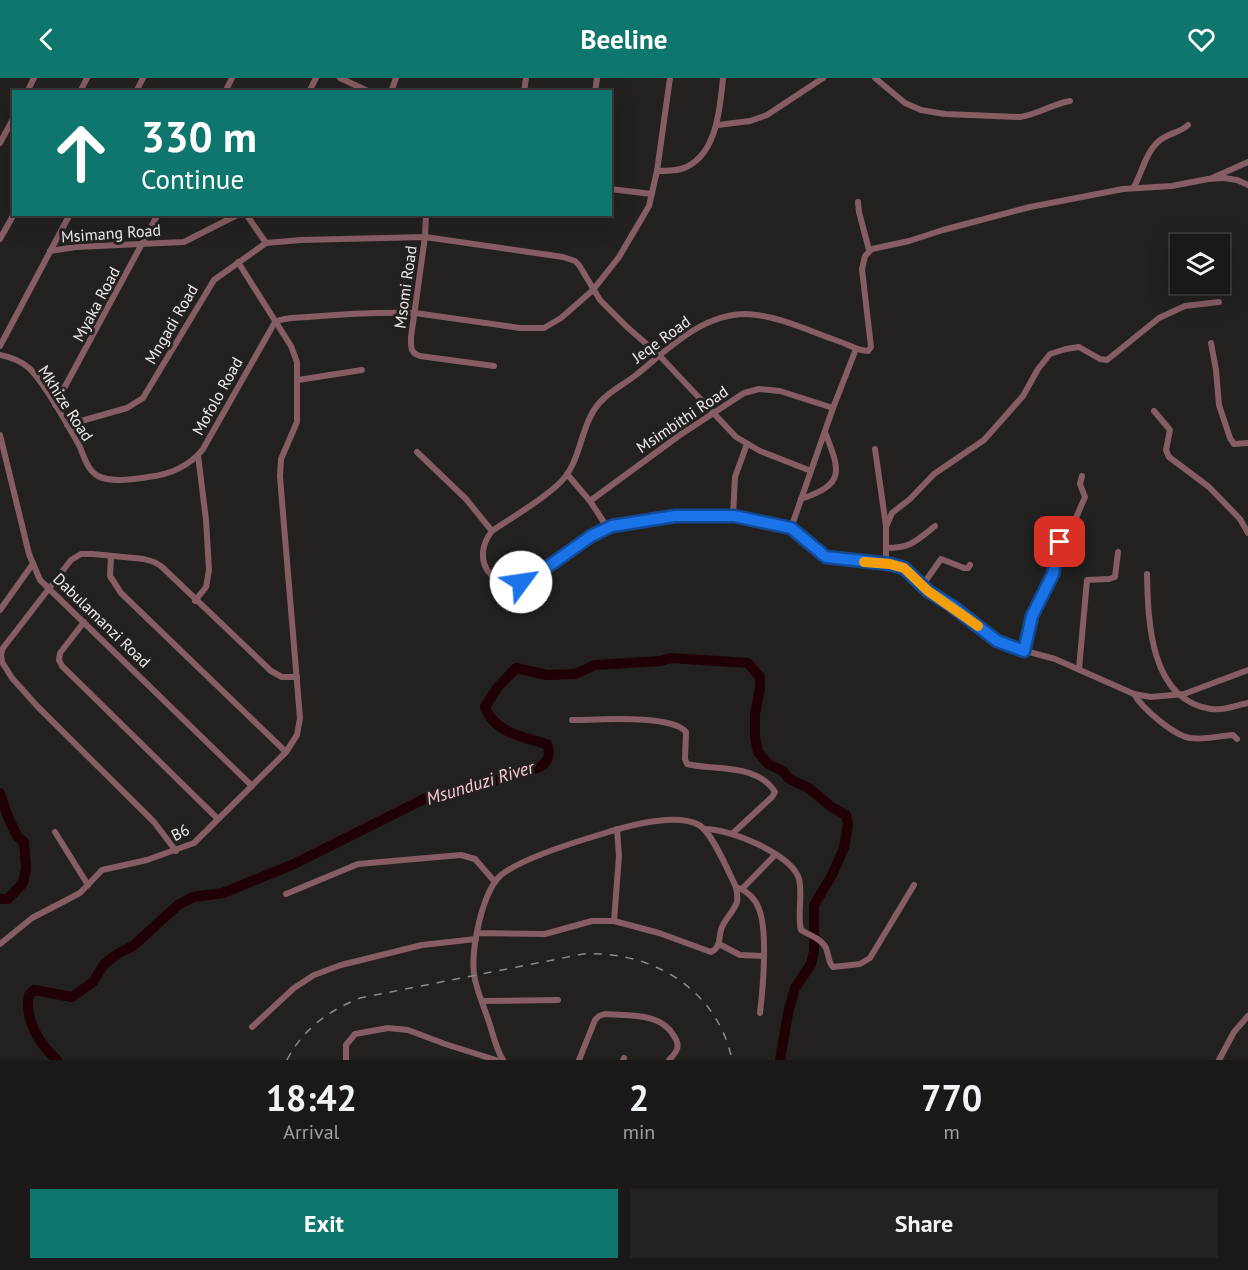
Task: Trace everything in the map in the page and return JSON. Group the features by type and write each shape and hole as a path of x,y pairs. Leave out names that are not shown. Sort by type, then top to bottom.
{"street":[{"path":"340,78 366,90"},
{"path":"275,322 286,318 415,313 512,327 544,328 561,318 593,290 631,239 646,212 657,171 670,78"},
{"path":"657,171 681,169 694,162 705,149 718,125 723,78"},
{"path":"718,125 750,121 767,115 823,78"},
{"path":"875,78 909,106 935,113 1024,117 1048,106 1070,101"},
{"path":"0,143 12,121"},
{"path":"1134,187 1155,145 1188,125"},
{"path":"791,528 856,349 868,351 872,347 862,273 864,258 869,250 914,240 1030,207 1134,187 1172,186 1208,179 1248,162"},
{"path":"1208,179 1237,180 1248,186"},
{"path":"612,189 652,194"},
{"path":"858,202 869,250"},
{"path":"0,239 13,216"},
{"path":"0,346 69,216"},
{"name":"Myaka Road","path":"55,405 157,216"},
{"name":"Msimang Road","path":"50,251 184,242 235,216"},
{"path":"247,216 266,243 426,237 570,259 584,271 593,290 610,311 658,354 736,437 747,444 811,471"},
{"name":"Msomi Road","path":"426,216 426,237 411,345 415,354 494,366"},
{"name":"Mngadi Road","path":"67,425 127,408 143,398 206,290 214,280 266,243"},
{"name":"B6","path":"0,944 25,923 67,901 107,868 147,860 194,843 286,752 297,735 299,727 297,677 290,617 280,477 281,459 297,422 297,362 294,352 238,262"},
{"path":"886,526 892,513 908,501 929,478 978,445 998,426 1023,396 1038,369 1050,354 1066,348 1079,347 1100,359 1107,360 1159,318 1185,306 1219,302"},
{"name":"Jeqe Road","path":"567,474 597,405 658,354 705,324 726,316 758,315 781,321 856,349"},
{"name":"Mofolo Road","path":"99,477 131,479 165,474 174,471 198,455 275,322"},
{"path":"1212,343 1218,401 1229,435 1234,444 1248,443"},
{"name":"Mkhize Road","path":"0,355 18,361 30,369 67,425 87,465 99,477"},
{"path":"298,380 362,370"},
{"name":"Msimbithi Road","path":"590,501 680,435 738,397 759,389 791,394 833,408"},
{"path":"1154,411 1170,430 1166,450 1169,457 1209,487 1248,530"},
{"path":"801,500 822,492 835,477 836,463 824,432"},
{"name":"Dabulamanzi Road","path":"0,435 32,565 40,580 252,786"},
{"path":"734,516 735,477 747,444"},
{"path":"875,449 886,526 886,563"},
{"path":"417,452 466,499 492,531"},
{"path":"195,601 206,587 209,570 198,455"},
{"path":"607,528 590,501 567,474 554,487 492,531 483,548 485,568 502,581 521,582 539,573 568,551 607,528 628,522 669,516 734,516 791,528 826,557 886,563 904,568 922,586 997,641 1055,659 1134,694 1151,697 1177,695 1194,691 1248,670"},
{"path":"1024,651 1032,616 1053,574 1058,547 1069,534 1085,497 1080,484 1082,476"},
{"path":"886,548 903,548 910,545 935,526"},
{"path":"1079,669 1087,580 1115,577 1118,552"},
{"path":"176,851 154,822 38,707 12,678 2,662 3,648 50,590 70,560 76,556 87,554 144,559 154,562 271,671 282,677 297,677"},
{"path":"111,556 110,576 121,593 286,752"},
{"path":"922,586 941,559 964,568 970,565"},
{"path":"0,610 32,565"},
{"path":"1148,574 1153,646 1159,663 1177,695 1210,709 1248,703"},
{"path":"84,622 60,653 59,660 62,666 218,819"},
{"path":"1134,694 1144,707 1183,735 1198,738 1233,735 1237,739"},
{"path":"572,720 622,719 669,723 686,732 685,759 687,764 735,770 754,776 771,787 775,792 772,797 732,834"},
{"path":"500,1060 474,975 477,936 489,893 495,882 516,866 616,829 671,820 692,822 704,829 739,888 750,894 760,913 763,985 760,1013"},
{"path":"614,921 619,856 616,829"},
{"path":"704,829 718,829 755,842 791,868 798,879 801,930 822,942 829,964 833,968 866,962 873,955 914,885"},
{"path":"55,832 88,885"},
{"path":"286,894 358,864 461,855 475,859 495,882"},
{"path":"252,1027 294,988 314,975 341,965 401,950 477,936 545,934 592,921 614,921 659,933 705,951 714,951 720,944 723,926 736,904 739,888 775,855"},
{"path":"720,944 740,955 763,956"},
{"path":"483,1001 558,1000"},
{"path":"579,1060 595,1020 604,1014 649,1018 667,1027 675,1037 678,1046 677,1052 669,1060"},
{"path":"1219,1060 1234,1032 1248,1016"},
{"path":"346,1060 346,1046 355,1034 388,1028 416,1032 445,1044 500,1060"}],"waterway":[{"name":"Msunduzi River","path":"57,1060 39,1039 31,1022 28,1004 29,995 34,990 72,997 93,982 104,964 133,946 178,905 193,897 223,893 294,864 428,797 496,780 543,765 549,754 547,744 510,733 489,716 485,707 497,688 516,668 547,675 575,674 595,665 660,661 671,658 748,663 760,677 755,714 755,737 758,752 768,764 783,771 789,779 809,788 830,806 846,815 848,824 844,848 832,875 814,905 814,952 811,964 795,988 780,1060"},
{"name":"Msunduzi River","path":"0,793 17,836 24,842 26,868 23,883 8,899 0,899"}],"railway":[{"path":"287,1060 301,1039 318,1022 337,1009 360,998 583,954 633,959 657,967 678,979 713,1013 724,1035 732,1060"}],"slow traffic":[{"path":"864,562 890,564 904,568 914,575 928,591 978,626"}],"route":[{"path":"521,582 539,573 591,536 612,526 675,516 734,516 791,528 826,557 890,564 904,568 914,575 928,591 952,606 997,641 1024,651 1034,610 1054,571 1060,542"}]}
